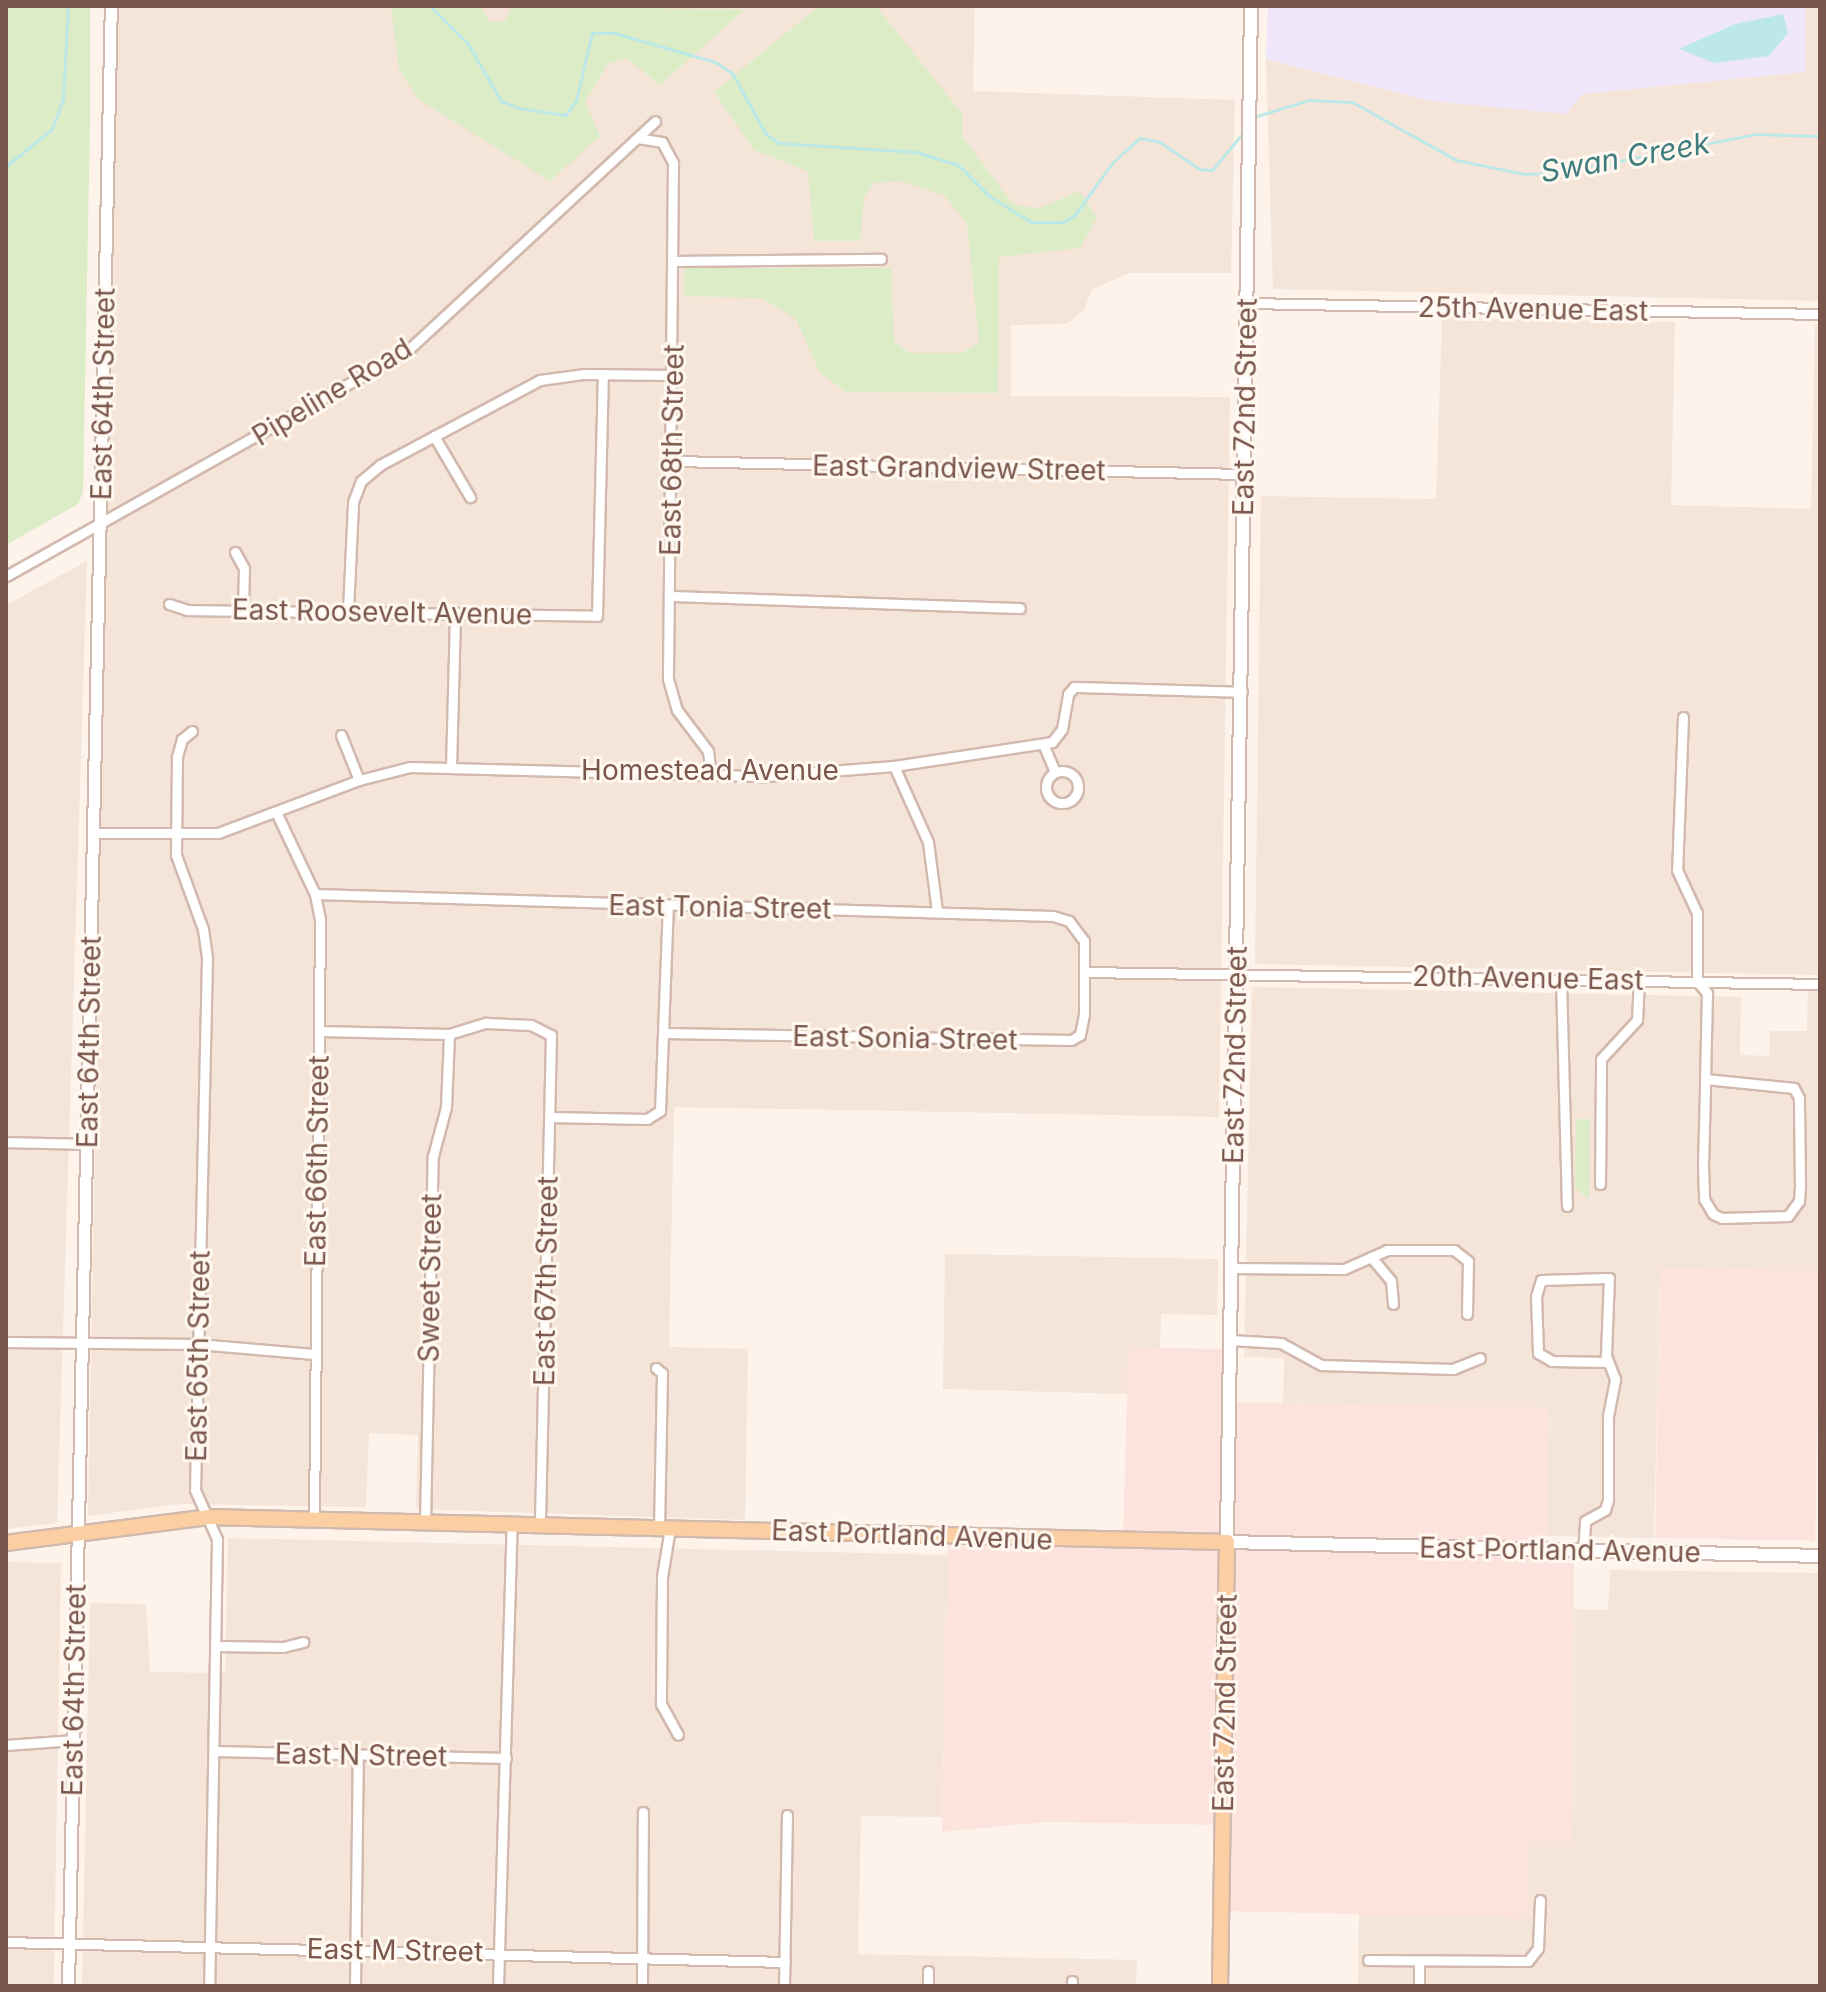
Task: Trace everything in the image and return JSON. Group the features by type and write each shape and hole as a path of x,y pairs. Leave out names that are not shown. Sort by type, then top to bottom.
{"main road":[{"name":"East 72nd Street","path":"1220,1986 1251,6"},
{"name":"East Portland Avenue","path":"6,1543 77,1535 156,1520 208,1517 1820,1556"}],"street":[{"name":"East 64th Street","path":"68,1986 111,6"},
{"name":"Pipeline Road","path":"6,576 100,528 407,351 655,121"},
{"name":"East 68th Street","path":"637,138 657,139 671,152 676,261 669,694 708,751 711,775"},
{"path":"676,261 881,259"},
{"name":"25th Avenue East","path":"1247,303 1820,314"},
{"path":"348,610 351,518 361,481 380,465 540,380 603,374 673,375"},
{"name":"East Roosevelt Avenue","path":"169,604 243,610 597,616 603,374"},
{"path":"434,436 470,497"},
{"name":"East Grandview Street","path":"674,461 1244,474"},
{"path":"235,552 244,568 243,610"},
{"path":"670,596 1020,608"},
{"path":"451,768 455,612"},
{"path":"1055,772 1044,746 1062,729 1071,690 1242,692"},
{"path":"1683,717 1677,870 1697,913 1697,981 1707,993 1705,1079 1704,1199 1709,1210 1722,1218 1788,1216 1799,1201 1800,1185 1799,1098 1794,1088 1705,1079"},
{"name":"East 65th Street","path":"192,731 182,739 177,757 176,834 178,871 203,929 207,959 195,1490 217,1539 216,1751 209,1986"},
{"path":"341,735 359,780"},
{"name":"Homestead Avenue","path":"94,833 218,833 359,780 410,767 711,775 894,766 1044,746"},
{"path":"894,766 928,842 937,911"},
{"name":"East 66th Street","path":"276,812 315,894 320,920 314,1519"},
{"name":"East Tonia Street","path":"315,894 668,907 937,911 1063,918 1084,941 1084,972"},
{"path":"550,1117 656,1115 661,1105 668,907"},
{"name":"20th Avenue East","path":"1084,972 1820,984"},
{"name":"East Sonia Street","path":"664,1033 1071,1040 1082,1027 1084,972"},
{"path":"1561,979 1567,1206"},
{"path":"1600,1184 1601,1059 1637,1020 1639,979"},
{"name":"East 67th Street","path":"449,1034 486,1023 531,1025 551,1035 540,1526"},
{"path":"319,1031 449,1034"},
{"name":"Sweet Street","path":"425,1523 433,1156 446,1107 449,1034"},
{"path":"6,1142 87,1144"},
{"path":"1231,1268 1344,1269 1393,1249 1462,1254 1468,1261 1467,1314"},
{"path":"1371,1257 1391,1281 1393,1304"},
{"path":"1583,1552 1585,1521 1608,1504 1608,1416 1615,1379 1607,1362 1609,1278 1541,1280 1536,1296 1538,1353 1556,1362 1607,1362"},
{"path":"1230,1340 1281,1343 1321,1365 1453,1369 1480,1358"},
{"path":"6,1342 198,1344 314,1354"},
{"path":"656,1368 662,1373 664,1528 661,1704 678,1735"},
{"path":"498,1986 512,1525"},
{"path":"217,1646 283,1647 303,1642"},
{"path":"6,1745 74,1740"},
{"name":"East N Street","path":"216,1751 506,1758"},
{"path":"355,1986 358,1755"},
{"path":"642,1986 643,1812"},
{"path":"784,1986 787,1815"},
{"path":"1368,1960 1528,1961 1538,1948 1540,1900"},
{"name":"East M Street","path":"6,1942 643,1955 785,1962"},
{"path":"1419,1961 1419,1986"},
{"path":"928,1971 928,1986"}],"shaded area":[{"path":"116,6 975,6 973,91 1235,100 1231,273 1129,273 1091,290 1085,309 1067,324 1011,325 1011,396 1230,397 1219,1117 674,1107 669,1347 748,1349 745,1520 416,1509 418,1435 369,1433 366,1507 179,1504 88,1516"},
{"path":"1268,6 1806,6 1806,72 1583,94 1566,114 1430,101 1266,59"},
{"path":"1806,6 1820,6 1820,301 1273,289 1266,59 1430,101 1582,94 1805,72"},
{"path":"1442,318 1675,322 1671,505 1811,509 1815,325 1820,326 1820,975 1255,964 1261,496 1436,499"},
{"path":"87,561 57,1523 6,1529 6,605"},
{"path":"1252,987 1741,997 1740,1055 1769,1056 1770,1031 1807,1031 1808,990 1820,990 1820,1271 1660,1268 1654,1538 1546,1536 1549,1409 1283,1403 1284,1358 1244,1357"},
{"path":"945,1254 1218,1259 1217,1315 1161,1314 1160,1348 1144,1348 1129,1356 1127,1394 943,1389"},
{"path":"1660,1268 1820,1271 1815,1541 1655,1538"},
{"path":"1144,1348 1230,1349 1230,1402 1549,1408 1546,1549 1574,1551 1573,1842 1528,1842 1527,1918 1222,1911 1222,1825 1045,1822 942,1832 948,1536 1123,1539 1128,1361 1132,1351"},
{"path":"228,1538 948,1555 942,1817 861,1816 858,1954 1137,1960 1136,1986 82,1986 90,1603 146,1604 150,1672 225,1673"},
{"path":"6,1562 61,1563 54,1986 6,1986"},
{"path":"1610,1570 1820,1573 1820,1986 1358,1986 1359,1911 1528,1841 1573,1842 1574,1609 1608,1610"}],"green space":[{"path":"6,6 90,6 90,122 83,492 78,504 6,545"},
{"path":"391,6 481,6 490,22 505,21 512,6 744,10 660,85 627,58 608,64 585,102 600,136 550,181 418,99 399,69"},
{"path":"819,6 876,6 963,115 962,136 1013,204 1038,209 1079,191 1097,217 1080,248 999,257 998,393 846,392 820,373 796,319 762,298 684,296 685,268 891,268 894,341 909,353 961,353 979,342 967,224 944,195 901,181 873,183 864,198 860,241 814,241 808,171 754,150 714,92"},
{"path":"1576,1119 1590,1119 1589,1199 1575,1188"}],"water":[{"path":"1783,14 1788,33 1769,56 1714,63 1679,49 1735,24"}],"waterway":[{"name":"Swan Creek","path":"6,166 52,129 63,99 68,6"},
{"name":"Swan Creek","path":"430,6 468,44 501,101 519,108 565,115 576,101 592,33 614,33 715,62 732,73 766,134 779,143 916,152 958,165 989,196 1031,222 1063,222 1074,216 1113,162 1140,138 1160,142 1199,169 1212,170 1242,134"},
{"name":"Swan Creek","path":"1257,116 1309,100 1352,102 1456,160 1524,174 1557,173 1755,134 1820,136"}]}
